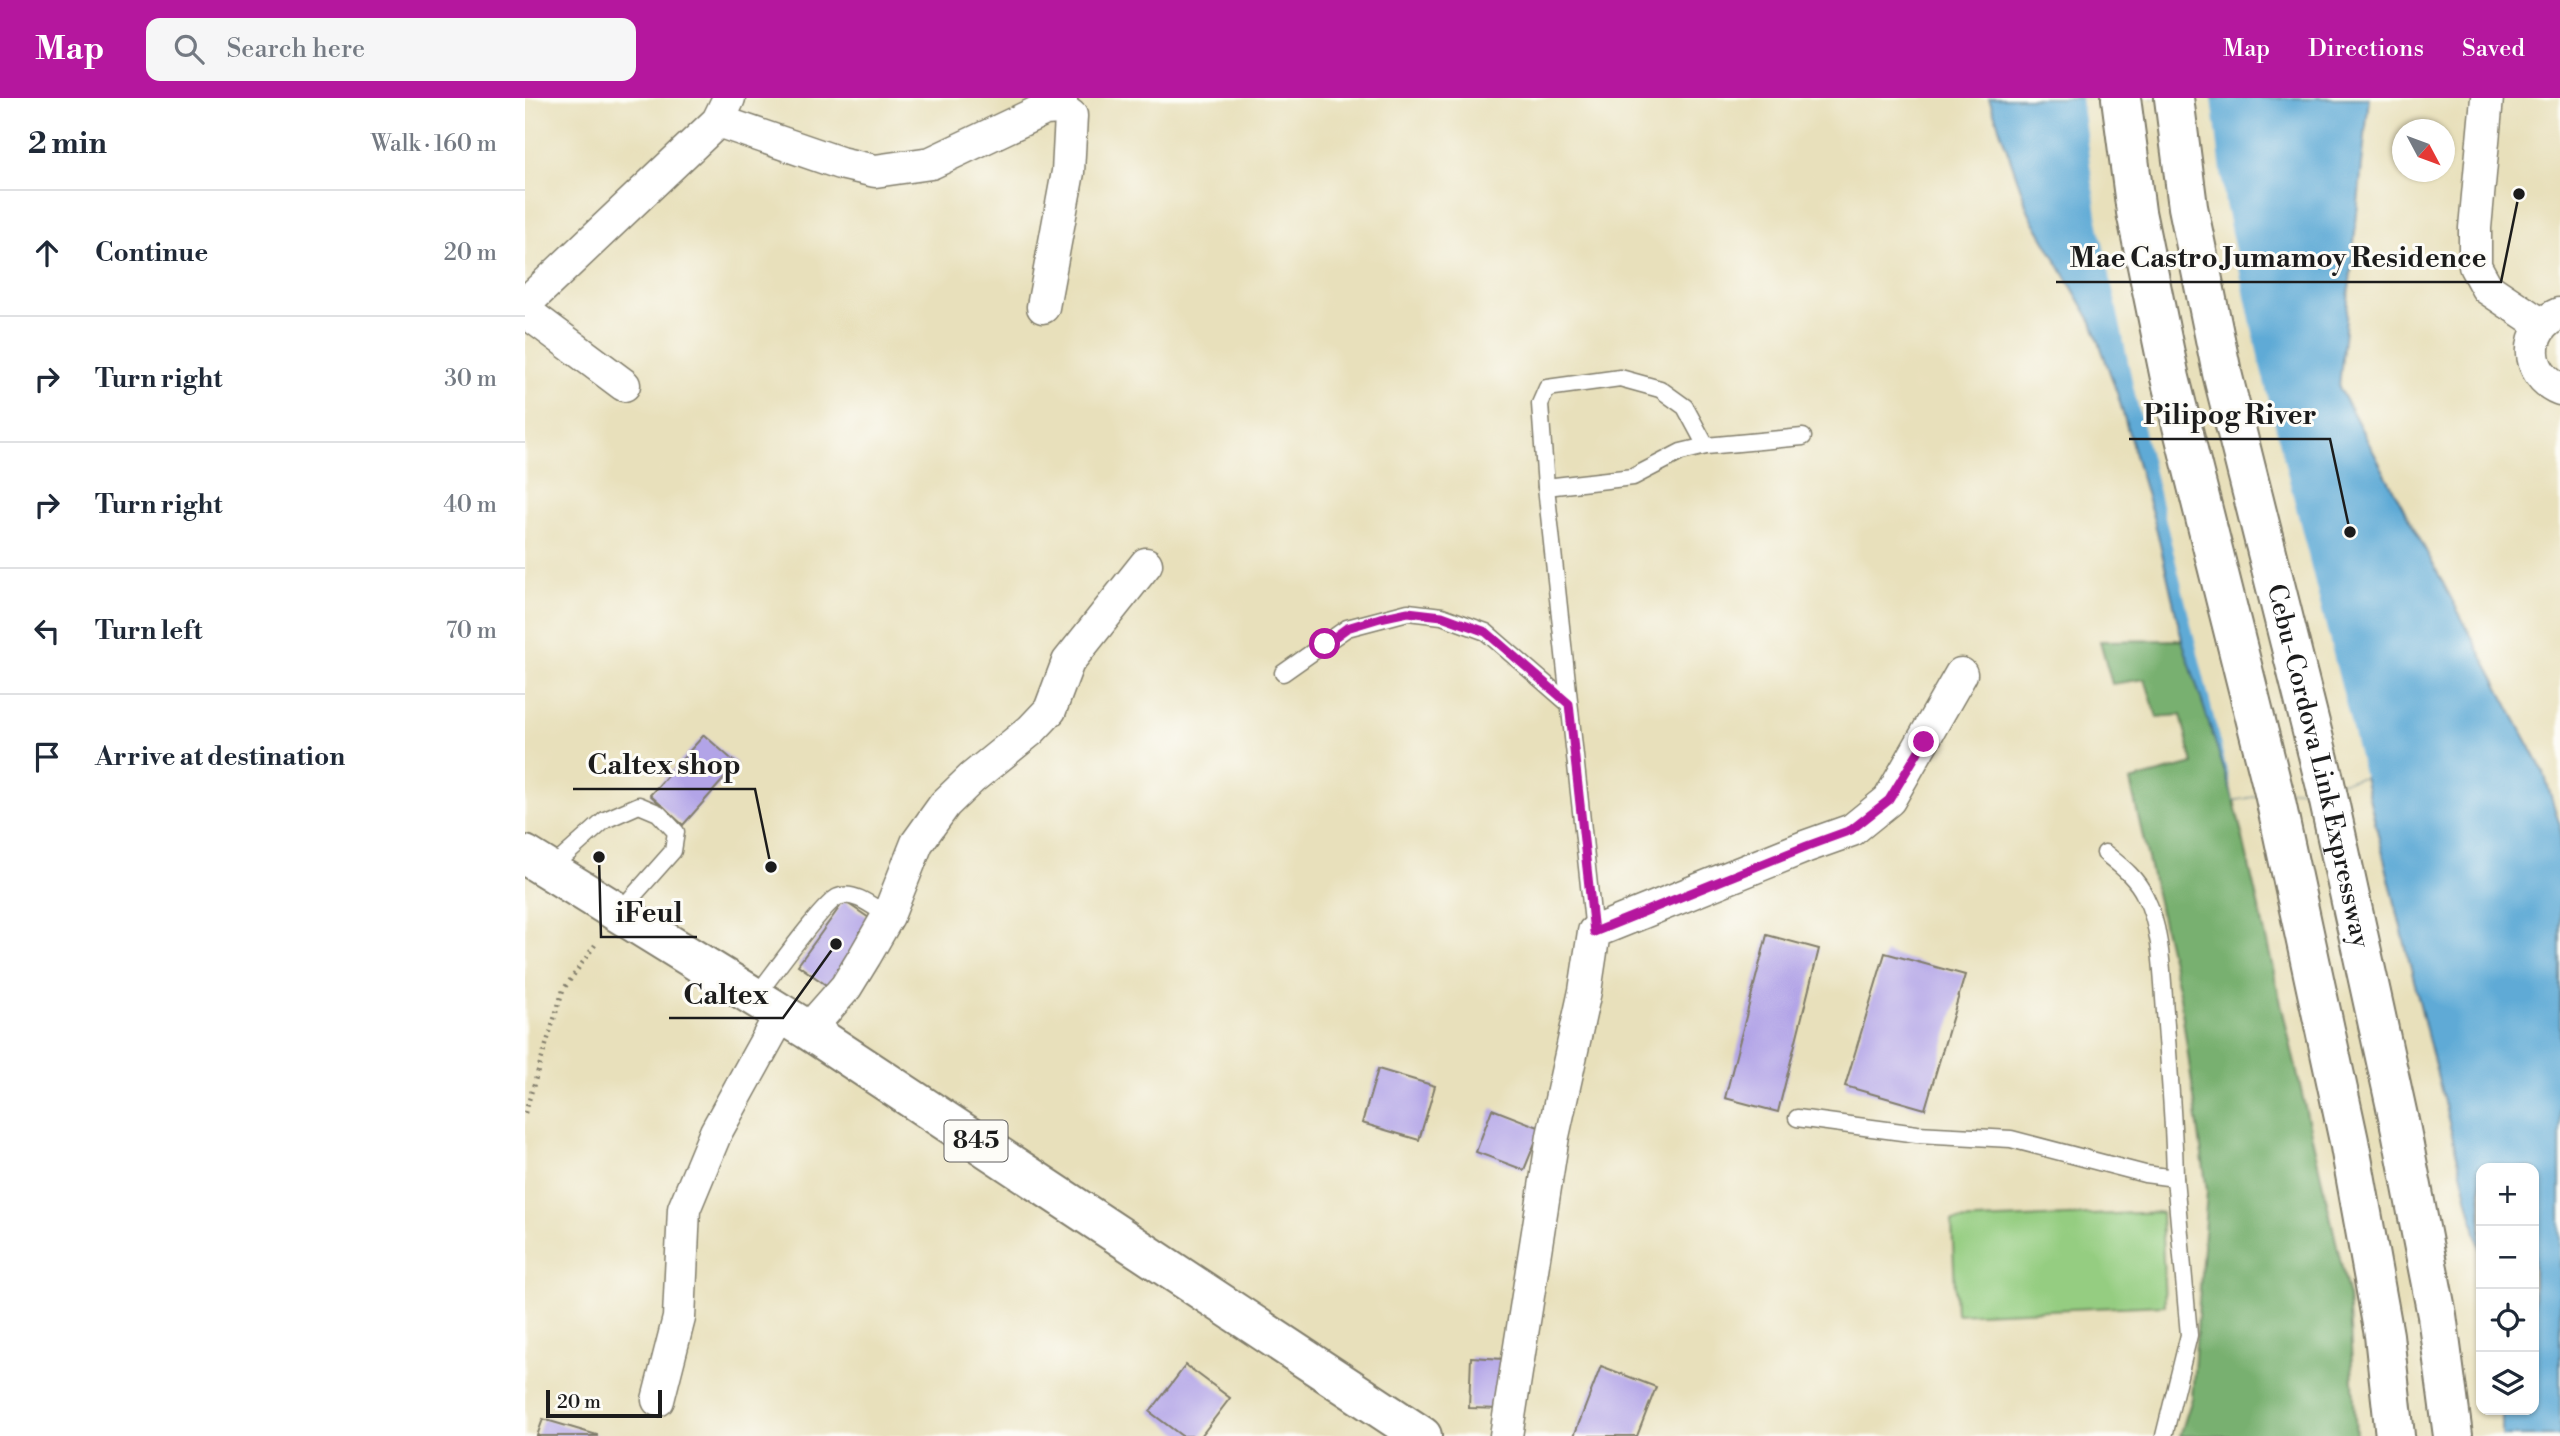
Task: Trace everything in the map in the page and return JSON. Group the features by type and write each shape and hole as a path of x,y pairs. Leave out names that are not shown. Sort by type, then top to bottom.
{"main road":[{"name":"Cebu-Cordova Link Expressway","path":"2121,98 2136,212 2170,378 2274,793 2349,1141 2384,1335 2395,1436"},
{"name":"Cebu-Cordova Link Expressway","path":"2174,98 2187,207 2222,373 2325,783 2401,1130 2432,1289 2449,1392 2453,1436"},
{"name":"845","path":"537,862 781,1014 1422,1436"}],"street":[{"path":"2487,98 2475,228 2475,266 2487,288 2551,319 2535,334 2532,358 2542,378 2560,389"},
{"path":"525,304 723,109 841,163 875,171 931,163 1060,103 1071,116 1068,172 1042,307"},
{"path":"525,311 624,385"},
{"path":"658,1400 679,1318 684,1209 716,1132 781,1014 846,987 888,916 917,843 945,804 971,778 1031,730 1050,710 1068,662 1146,564"},
{"path":"1506,1436 1553,1136 1585,991 1594,932 1851,830 1889,800 1961,674"}],"lane":[{"path":"1594,932 1546,487 1540,404 1546,388 1620,378 1660,389 1685,407 1706,446"},
{"path":"1546,487 1633,477 1681,452 1706,446 1803,438"},
{"path":"1283,673 1347,628 1408,612 1442,616 1486,632 1569,704"},
{"path":"537,862 605,820 639,805 658,813 676,832 673,851 618,913"},
{"path":"2105,853 2132,874 2146,897 2155,926 2161,970 2189,1335 2164,1436"},
{"path":"781,1014 823,909 839,897 853,896 888,916"},
{"path":"1797,1118 1917,1134 2011,1139 2145,1174 2175,1178"}],"path":[{"path":"525,1113 563,990 618,913"}],"green space":[{"path":"2182,640 2234,800 2348,1293 2356,1436 2180,1436 2192,1398 2207,1191 2180,997 2130,781 2193,764 2181,715 2157,717 2145,679 2112,684 2100,641"},
{"path":"2161,1212 2165,1305 1956,1314 1952,1221"}],"water":[{"path":"1989,98 2369,98 2339,387 2544,773 2560,826 2560,1436 2502,1436 2502,1415 2539,1415 2539,1163 2476,1163 2476,1233 2364,777 2234,800 2182,640 2157,531 2118,396 2092,322 2030,215"}],"pier":[{"path":"2081,98 2212,98 2225,204 2260,365 2364,777 2234,800 2135,394 2097,215"}],"building":[{"path":"704,735 737,764 683,825 650,795"},
{"path":"844,901 875,922 829,987 798,965"},
{"path":"1767,935 1819,949 1778,1112 1725,1098"},
{"path":"1885,953 1965,975 1925,1109 1845,1086"},
{"path":"1378,1069 1435,1086 1419,1140 1362,1123"},
{"path":"1492,1109 1541,1128 1524,1170 1476,1152"},
{"path":"1471,1357 1503,1359 1501,1409 1469,1408"},
{"path":"1186,1365 1230,1398 1201,1436 1182,1436 1150,1412"},
{"path":"1601,1366 1656,1387 1637,1436 1574,1436"},
{"path":"543,1419 597,1435 597,1436 537,1436"}],"place":[{"name":"Mae Castro Jumamoy Residence","path":"2519,194"},
{"name":"Pilipog River","path":"2350,532"},
{"name":"iFeul","path":"599,857"},
{"name":"Caltex shop","path":"771,867"},
{"name":"Caltex","path":"836,944"}],"route":[{"path":"1325,644 1347,628 1380,618 1408,612 1442,616 1486,632 1569,704 1594,932 1851,830 1889,800 1924,742"}]}
